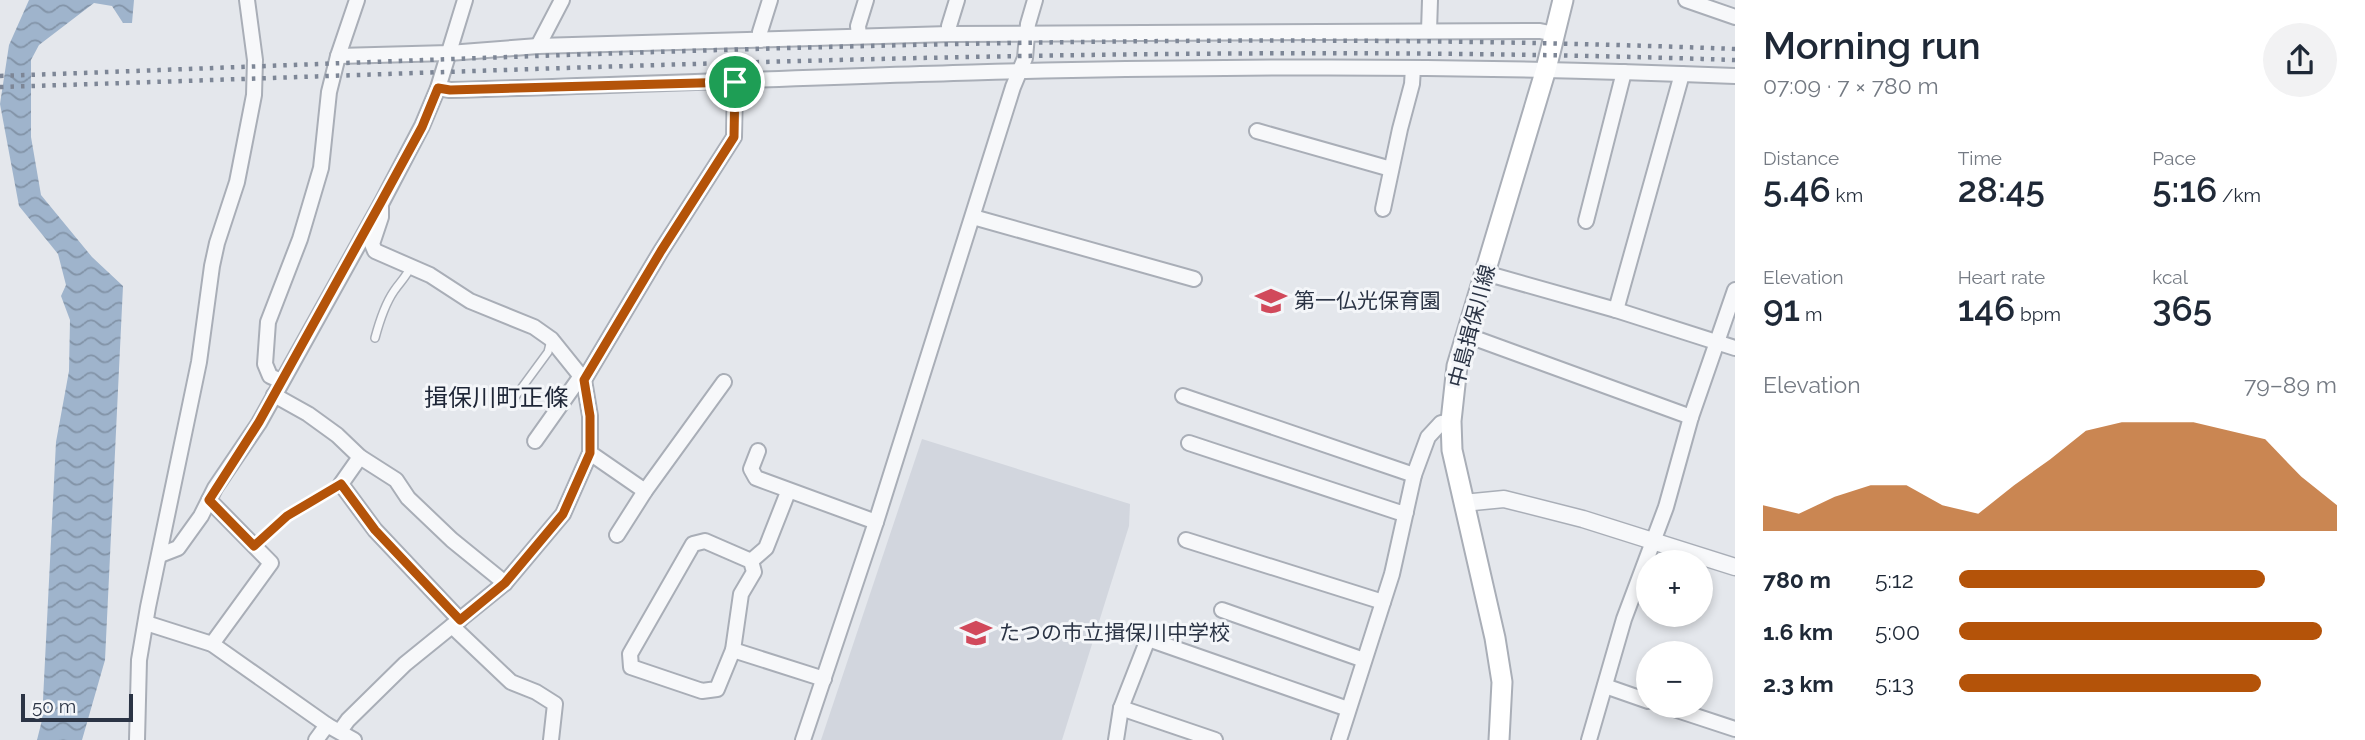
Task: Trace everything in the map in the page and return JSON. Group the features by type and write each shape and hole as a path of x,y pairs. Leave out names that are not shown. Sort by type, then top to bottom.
{"main road":[{"name":"中島揖保川線","path":"1499,740 1502,682 1496,638 1452,450 1451,421 1454,387 1466,335 1546,69 1563,0"}],"street":[{"path":"137,740 139,660 200,362 212,267 237,182 254,95 255,60 247,0"},
{"path":"281,380 270,376 265,364 268,322 300,239 321,168 329,92 356,0"},
{"path":"160,555 178,548 201,516 259,422 380,204 422,127 438,88 465,0"},
{"path":"538,46 562,0"},
{"path":"760,40 770,0"},
{"path":"859,36 858,26 866,0"},
{"path":"950,34 949,26 957,0"},
{"path":"803,740 876,522 1024,58 1035,0"},
{"path":"1429,31 1430,0"},
{"path":"1686,0 1735,17"},
{"path":"338,56 538,46 950,34 1429,31 1555,34"},
{"path":"438,88 450,90 1019,71 1224,68 1546,69 1735,76"},
{"path":"1383,209 1412,85 1413,68"},
{"path":"1586,221 1624,72"},
{"path":"1616,310 1682,74"},
{"path":"535,441 582,378 734,137 735,82"},
{"path":"1257,131 1391,169"},
{"path":"316,740 348,720 405,664 505,583 563,514 590,453 590,416 582,378 551,339 534,327 470,301 430,275 375,251 372,244 381,217 380,204"},
{"path":"972,218 1194,279"},
{"path":"1485,273 1616,310 1735,348"},
{"path":"1589,740 1624,619 1666,507 1691,417 1735,290"},
{"path":"1466,335 1691,417"},
{"path":"617,535 645,491 724,382"},
{"path":"274,395 308,414 337,435 360,457 396,480 408,499 452,541 505,583"},
{"path":"1183,396 1414,475"},
{"path":"1339,740 1392,574 1414,475 1428,437 1441,423 1451,421"},
{"path":"1189,443 1398,512 1406,512"},
{"path":"758,451 751,469 756,478 788,492 876,522"},
{"path":"590,453 645,491"},
{"path":"360,457 341,484 375,530 512,682 555,704 551,740"},
{"path":"751,561 766,548 788,492"},
{"path":"1463,503 1504,499 1583,519 1735,567"},
{"path":"209,500 271,563 212,644"},
{"path":"705,541 751,561 754,572 741,593 733,650 717,690 702,691 631,667 630,654 693,544 705,541"},
{"path":"1186,541 1383,602"},
{"path":"1222,610 1364,660"},
{"path":"146,623 212,644 354,740"},
{"path":"1116,740 1121,708 1148,639 1348,709"},
{"path":"733,650 824,679"},
{"path":"1605,686 1636,697"},
{"path":"1121,708 1215,740"},
{"path":"1702,718 1735,729"}],"lane":[{"path":"375,338 394,291 410,268"},
{"path":"512,401 548,352 551,339"}],"path":[{"path":"254,546 287,516 341,484"}],"shaded area":[{"name":"たつの市立揖保川中学校","path":"922,439 1130,504 1129,526 1062,740 821,740"}],"water":[{"path":"29,0 134,0 132,23 123,23 112,6 94,3 39,45 31,60 31,137 41,195 92,257 123,286 105,660 82,740 37,740 42,720 56,442 69,371 70,320 61,296 66,285 58,254 19,206 0,104 9,45"}],"railway":[{"path":"0,76 651,52 1084,42 1518,43 1735,49"},
{"path":"0,87 650,65 1084,55 1301,53 1735,60"}],"place":[{"name":"第一仏光保育園","path":"1271,301"},
{"name":"たつの市立揖保川中学校","path":"976,633"}],"district":[{"name":"揖保川町正條","path":"496,398"}],"route":[{"path":"735,82 734,137 661,251 584,380 590,416 590,453 563,514 505,583 460,620 375,530 341,484 287,516 254,546 209,500 259,422 422,127 438,88 450,90 735,82"}]}
